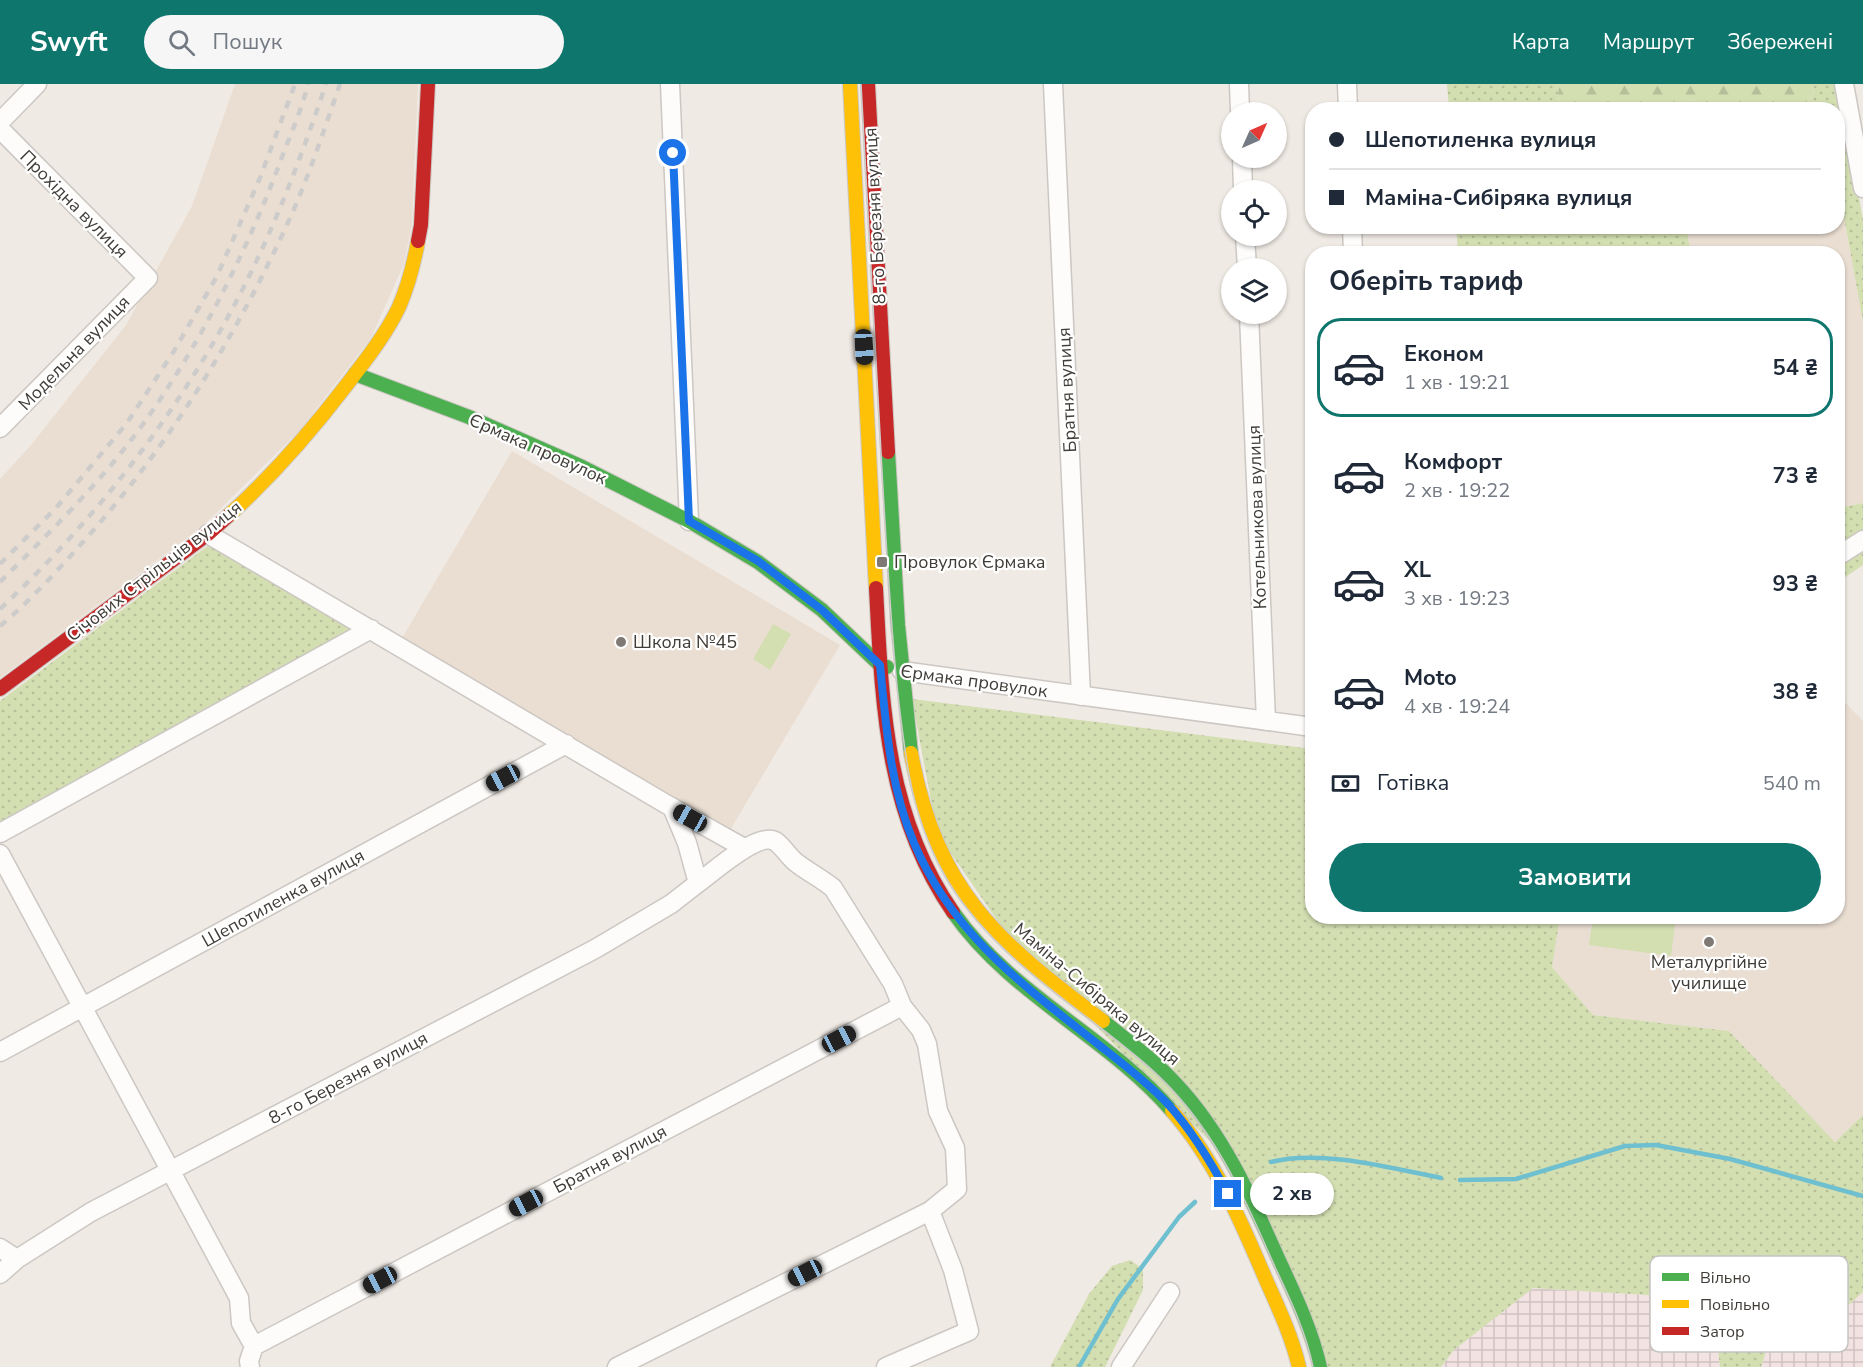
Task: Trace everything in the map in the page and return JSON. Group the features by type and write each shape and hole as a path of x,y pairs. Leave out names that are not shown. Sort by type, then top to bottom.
{"main road":[{"name":"Січових Стрільців вулиця","path":"0,689 208,534 261,486 307,436 379,344 399,306 413,267 421,225 428,84"},
{"name":"8-го Березня вулиця","path":"850,84 880,665"},
{"name":"8-го Березня вулиця","path":"868,84 898,641 902,671"},
{"name":"Єрмака провулок","path":"355,375 469,417 560,457 689,521 758,561 822,610 880,665 902,671"},
{"name":"Маміна-Сибіряка вулиця","path":"880,665 888,741 897,793 914,843 938,890 963,925 992,957 1035,995 1140,1078 1167,1103 1190,1131 1211,1162 1228,1194 1287,1329 1299,1367"},
{"name":"Маміна-Сибіряка вулиця","path":"902,671 908,741 917,788 932,835 955,880 978,913 1005,943 1155,1063 1206,1120 1228,1152 1246,1185 1307,1322 1320,1367"}],"street":[{"path":"0,122 37,84"},
{"path":"670,84 689,521"},
{"name":"Братня вулиця","path":"1053,84 1081,696"},
{"path":"1239,84 1240,102"},
{"path":"1347,84 1348,102"},
{"path":"1844,84 1863,188"},
{"name":"Прохідна вулиця","path":"0,129 148,278"},
{"name":"Модельна вулиця","path":"0,428 148,278"},
{"name":"Котельникова вулиця","path":"1249,324 1266,721"},
{"path":"208,534 744,848 768,839 776,842 797,864 833,888 892,984 902,1006 921,1030 927,1044 938,1111 955,1148 957,1189 930,1211 618,1367"},
{"path":"1845,552 1863,540"},
{"path":"0,832 371,629"},
{"name":"Єрмака провулок","path":"902,671 1305,726"},
{"name":"Шепотиленка вулиця","path":"0,1052 566,744"},
{"path":"672,807 687,843 698,883"},
{"name":"8-го Березня вулиця","path":"0,1274 17,1259 91,1212 595,949 671,904 744,848"},
{"path":"0,854 238,1298 241,1323 254,1346 249,1361 250,1367"},
{"name":"Братня вулиця","path":"254,1346 902,1006"},
{"path":"886,1367 969,1331 953,1270 930,1211"},
{"path":"0,1248 17,1259"},
{"path":"1121,1367 1170,1292"}],"shaded area":[{"path":"235,84 418,84 412,224 404,264 371,338 300,430 203,526 0,678 0,479 31,445 126,325 192,206"},
{"path":"1845,223 1863,322 1863,503 1845,507 1845,246 1690,246 1687,234 1845,234"},
{"name":"Школа №45","path":"512,451 840,645 729,832 401,640"},
{"name":"Металургійне училище","path":"1845,702 1863,721 1863,1115 1835,1142 1729,1031 1593,1015 1552,967 1559,924 1845,924"},
{"path":"1533,1288 1650,1295 1650,1352 1718,1352 1720,1367 1441,1367 1454,1350"},
{"path":"1863,1292 1863,1367 1761,1367 1766,1352 1848,1352 1848,1306"}],"green space":[{"path":"1447,84 1561,84 1558,97 1559,102 1448,102"},
{"path":"1561,84 1813,84 1814,91 1808,102 1696,102 1691,99 1681,102 1559,102"},
{"path":"1813,84 1838,84 1841,102 1809,102 1814,91"},
{"path":"1691,99 1696,102 1681,102"},
{"path":"1845,122 1863,220 1863,322 1845,223"},
{"path":"1457,234 1687,234 1690,246 1457,246"},
{"path":"1863,503 1863,565 1845,577 1845,507"},
{"path":"209,545 352,629 0,822 0,701"},
{"path":"773,624 791,634 770,670 753,659"},
{"path":"912,699 1305,748 1305,924 1559,924 1552,967 1593,1015 1729,1031 1835,1142 1863,1115 1863,1292 1848,1306 1848,1256 1650,1256 1650,1295 1533,1288 1454,1350 1441,1367 1326,1367 1251,1183 1010,939 937,833"},
{"path":"1592,924 1675,924 1671,956 1589,945"},
{"path":"1130,1260 1143,1269 1143,1290 1105,1367 1050,1367 1089,1294 1112,1266"},
{"path":"1718,1352 1766,1352 1761,1367 1720,1367"}],"waterway":[{"path":"1460,1180 1516,1179 1625,1146 1656,1145 1730,1159 1863,1196"},
{"path":"1271,1162 1311,1158 1356,1161 1441,1178"},
{"path":"1079,1367 1118,1299 1179,1217 1195,1202"}],"tram line":[{"path":"861,84 890,605 907,764 926,837 950,885 970,913 993,938 1043,983 1150,1068 1172,1089 1208,1135 1250,1212 1297,1316 1313,1367"}],"railway":[{"path":"0,564 56,508 127,423 174,351 217,276 260,178 295,84"},
{"path":"0,582 106,471 138,431 181,367 237,264 268,193 303,103 308,84"},
{"path":"0,609 35,575 100,503 131,465 187,386 236,302 262,249 296,167 326,84"},
{"path":"0,626 53,575 114,506 170,432 196,393 243,313 285,229 308,175 340,84"}],"traffic: fast":[{"path":"355,374 469,417 580,466 689,521 758,562 822,610 880,665 887,667"},
{"path":"888,452 898,625 911,753"},
{"path":"953,912 976,941 1002,967 1118,1060 1172,1111"},
{"path":"1103,1021 1168,1075 1192,1103 1221,1144 1234,1165 1296,1297 1312,1338 1320,1367"}],"traffic: slow":[{"path":"850,84 876,588"},
{"path":"228,516 303,438 374,348 399,307 418,241"},
{"path":"911,753 922,801 937,842 955,878 977,909 1002,937 1032,964 1103,1021"},
{"path":"1172,1111 1214,1170 1237,1214 1285,1323 1299,1367"}],"traffic: jam":[{"path":"418,241 421,225 428,84"},
{"path":"868,84 888,452"},
{"path":"0,689 208,534 228,516"},
{"path":"876,588 885,715 900,797 913,836 930,875 953,912"}],"place":[{"name":"Провулок Єрмака","path":"882,562"},
{"name":"Школа №45","path":"621,642"},
{"name":"Металургійне училище","path":"1709,942"}],"route":[{"path":"673,153 689,521 758,561 822,610 880,665 888,741 897,793 914,843 938,890 963,925 992,957 1035,995 1140,1078 1167,1103 1201,1147 1228,1194"}]}
